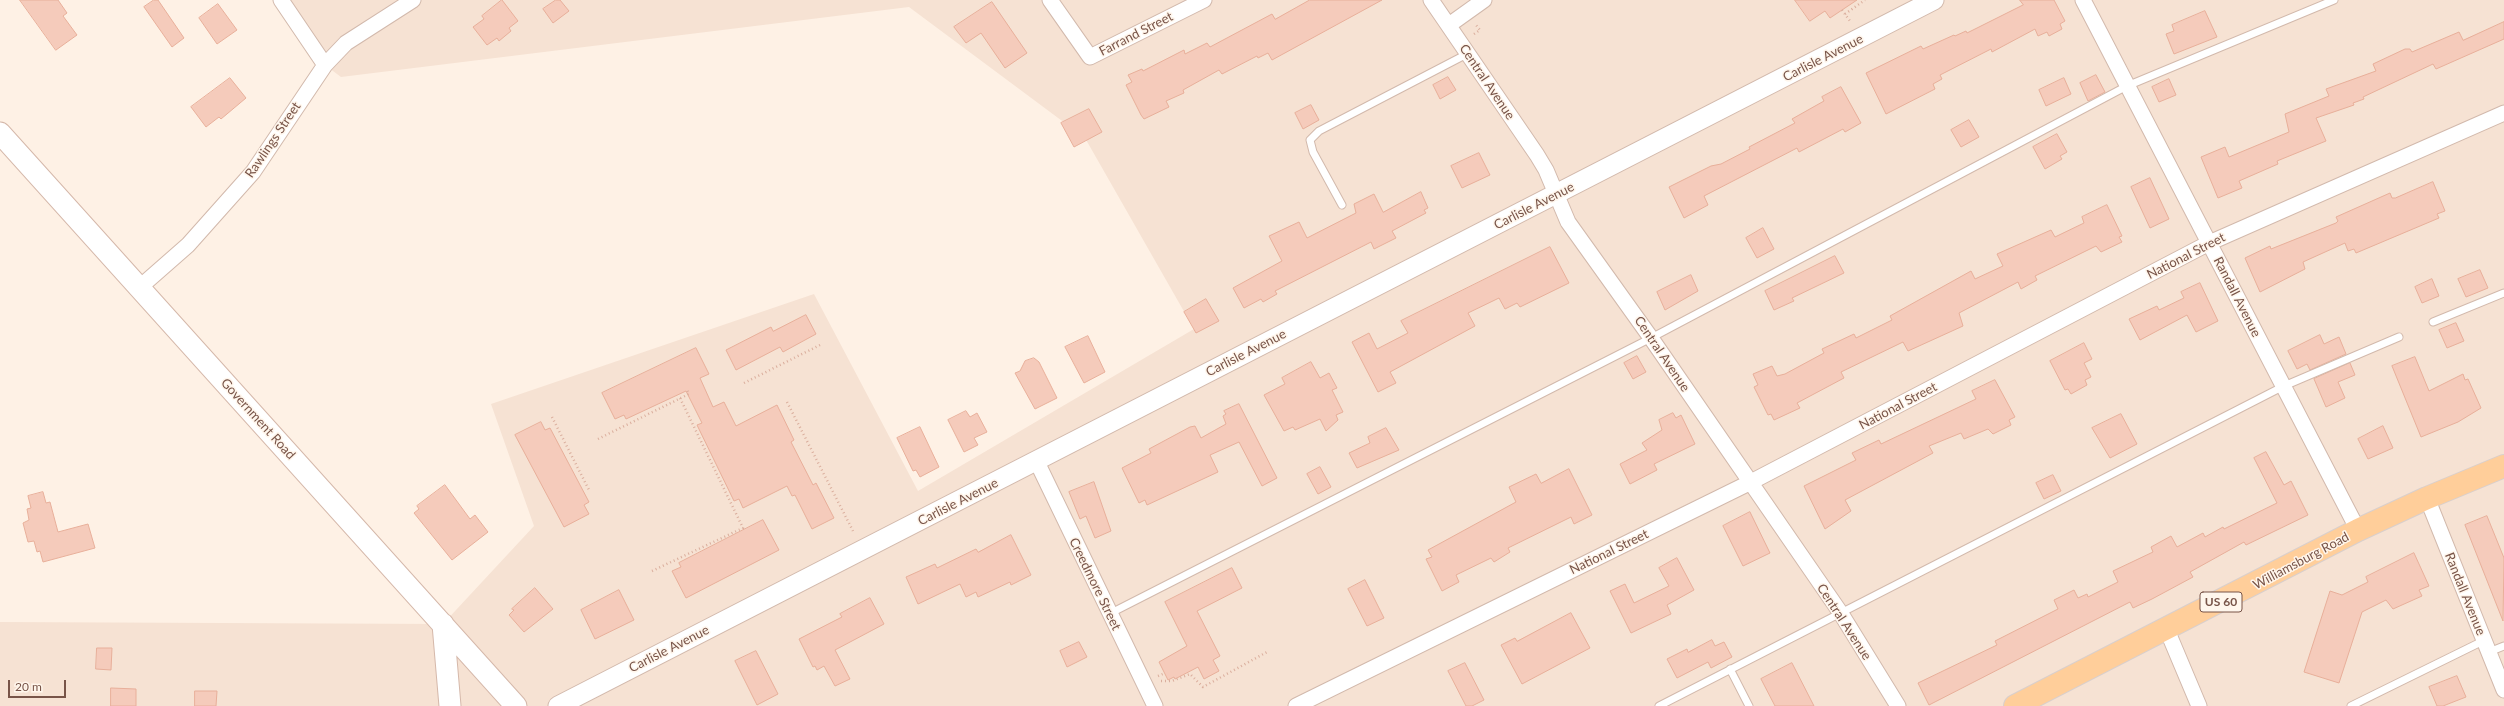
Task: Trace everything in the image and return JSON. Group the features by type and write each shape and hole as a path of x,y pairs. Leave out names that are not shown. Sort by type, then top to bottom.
{"main road":[{"name":"Government Road","path":"0,133 516,706"},
{"name":"Williamsburg Road","path":"2015,706 2167,630 2358,530 2427,498 2504,466"},
{"path":"443,624 450,706"}],"street":[{"path":"281,0 325,65"},
{"name":"Rawlings Street","path":"139,288 188,245 253,172 325,65 346,43 413,0"},
{"name":"Farrand Street","path":"1050,0 1090,57 1204,0"},
{"name":"Central Avenue","path":"1431,0 1546,170 1568,222 1651,338 1749,484 1840,612 1898,706"},
{"path":"1449,25 1484,0"},
{"name":"Carlisle Avenue","path":"558,706 1934,0"},
{"name":"Randall Avenue","path":"2083,0 2358,530"},
{"name":"National Street","path":"1296,706 1749,484 2209,243 2504,113"},
{"name":"Creedmore Street","path":"1036,460 1109,614 1155,706"},
{"name":"Randall Avenue","path":"2427,498 2504,690"},
{"path":"2167,630 2199,706"}],"lane":[{"path":"1109,614 1651,338 2127,86 2334,0"},
{"path":"1342,205 1313,152 1310,140 1319,131 1467,54"},
{"path":"2432,322 2504,293"},
{"path":"1658,706 2284,386 2399,337"},
{"path":"2351,706 2486,647 2504,646"},
{"path":"1730,669 1749,706"}],"path":[{"path":"1845,14 1865,0"},
{"path":"1842,10 1850,22"},
{"path":"744,383 820,345"},
{"path":"598,439 689,394 687,390"},
{"path":"652,571 743,528 680,398"},
{"path":"788,402 853,531"},
{"path":"552,417 589,490"},
{"path":"1155,680 1172,681 1190,674 1203,687 1267,652"}],"shaded area":[{"path":"282,0 2504,0 2504,706 0,706 0,622 443,624 534,526 491,404 814,294 918,491 1194,329 1085,138 909,7 341,77 325,65"}],"building":[{"path":"20,0 58,0 67,13 63,16 77,35 56,50"},
{"path":"154,0 158,0 184,38 172,47 144,7"},
{"path":"502,0 518,21 509,28 511,31 499,41 497,38 487,45 473,27 484,19 482,16"},
{"path":"556,0 560,0 569,11 553,23 543,9"},
{"path":"1310,0 1382,0 1272,60 1268,53 1258,58 1257,56 1222,74 1219,70 1183,90 1184,93 1166,101 1169,107 1144,119 1141,115 1126,85 1132,82 1128,75 1142,69 1143,71 1184,50 1185,54 1207,43 1210,47 1272,14 1275,19"},
{"path":"1795,0 1857,0 1830,18 1825,11 1810,21"},
{"path":"2020,0 2054,0 2065,21 2060,24 2062,29 2049,36 2047,32 2038,36 2035,29 1992,52 1991,49 1940,75 1942,79 1933,84 1935,89 1886,114 1866,73 1921,46 1923,49 1954,35 1955,36 1966,31 1967,33 2023,5"},
{"path":"992,2 1027,53 1005,68 981,33 966,43 954,27"},
{"path":"218,4 237,30 217,44 199,18"},
{"path":"2205,11 2217,37 2174,54 2166,34 2174,31 2172,25"},
{"path":"2504,22 2504,39 2436,69 2433,64 2363,97 2364,99 2353,103 2354,105 2316,118 2326,141 2277,161 2278,164 2239,181 2242,188 2218,198 2201,157 2225,147 2229,157 2289,132 2285,114 2329,96 2326,89 2376,71 2373,64 2405,49 2410,49 2412,52 2459,32 2463,40"},
{"path":"2096,75 2105,92 2088,101 2080,83"},
{"path":"1448,77 1456,90 1440,99 1433,85"},
{"path":"230,78 246,98 221,119 219,117 206,127 191,107"},
{"path":"2064,78 2071,94 2046,106 2039,90"},
{"path":"2169,79 2176,95 2159,102 2152,87"},
{"path":"1841,87 1861,123 1845,132 1843,129 1799,152 1797,148 1704,196 1708,205 1684,218 1669,187 1711,166 1721,164 1750,149 1749,147 1795,123 1792,119 1824,101 1822,97"},
{"path":"1311,105 1319,120 1303,129 1295,113"},
{"path":"1089,109 1102,132 1074,147 1061,123"},
{"path":"1969,120 1979,137 1961,147 1951,130"},
{"path":"2057,134 2067,152 2060,156 2062,159 2045,169 2033,147"},
{"path":"1479,153 1490,175 1462,188 1451,166"},
{"path":"2150,178 2169,219 2150,228 2131,187"},
{"path":"2433,182 2445,211 2437,214 2439,218 2356,253 2354,249 2348,251 2345,243 2303,262 2305,269 2260,292 2245,258 2270,246 2271,249 2336,223 2338,221 2336,217 2390,193 2392,198 2395,198"},
{"path":"1421,192 1428,208 1424,210 1426,213 1392,231 1396,238 1374,249 1371,242 1275,291 1277,294 1263,302 1261,299 1244,308 1233,288 1282,261 1269,236 1299,222 1307,238 1356,213 1354,204 1374,194 1383,212"},
{"path":"2107,205 2122,236 2119,237 2122,242 2101,252 2096,246 2035,276 2037,280 2021,289 2018,282 1959,313 1963,326 1908,351 1903,342 1841,372 1844,378 1797,403 1800,408 1774,420 1771,414 1768,415 1754,387 1758,385 1753,374 1772,366 1777,376 1785,374 1824,353 1822,349 1854,334 1856,338 1892,320 1890,316 1971,271 1975,279 2003,266 1997,254 2051,230 2055,237 2084,223 2082,217"},
{"path":"1763,228 1774,249 1757,258 1746,238"},
{"path":"1550,247 1569,283 1520,307 1517,303 1505,309 1499,298 1468,313 1475,326 1390,372 1396,383 1378,392 1352,342 1369,333 1377,349 1408,333 1401,321"},
{"path":"1835,256 1844,273 1792,298 1794,301 1774,310 1765,291"},
{"path":"2480,270 2488,288 2466,297 2458,279"},
{"path":"1691,275 1698,291 1665,310 1657,292"},
{"path":"2432,279 2439,296 2422,303 2415,287"},
{"path":"2200,283 2218,321 2196,332 2187,315 2140,340 2129,319 2157,306 2159,310 2184,298 2181,292"},
{"path":"1206,299 1219,321 1196,333 1184,312"},
{"path":"806,315 816,334 783,352 780,347 736,370 726,350 771,327 773,331"},
{"path":"2456,323 2464,341 2447,348 2439,330"},
{"path":"2320,335 2324,344 2339,337 2346,354 2310,370 2307,364 2297,369 2288,351"},
{"path":"1088,336 1105,372 1084,383 1065,347"},
{"path":"2084,343 2092,359 2084,363 2091,377 2085,380 2087,385 2071,394 2068,389 2065,390 2050,361"},
{"path":"696,348 709,374 700,378 713,407 724,402 736,426 777,405 794,440 791,442 813,485 816,483 834,518 812,529 795,495 792,496 787,486 743,508 739,499 734,501 697,425 702,423 686,391 626,419 624,415 615,419 602,393"},
{"path":"1637,356 1646,372 1633,379 1624,363"},
{"path":"2415,357 2429,391 2463,374 2465,380 2468,379 2481,408 2458,422 2421,437 2392,366"},
{"path":"1034,358 1039,362 1057,398 1035,409 1015,373 1020,371 1025,361"},
{"path":"1311,362 1320,378 1329,373 1337,388 1332,390 1343,412 1336,415 1338,420 1326,431 1320,419 1295,430 1293,427 1284,431 1264,395 1285,384 1282,378"},
{"path":"2350,363 2355,375 2338,382 2345,398 2326,407 2314,379"},
{"path":"1995,380 2015,417 2009,420 2011,425 1993,434 1988,429 1964,439 1961,433 1929,446 1933,453 1845,500 1851,511 1825,529 1804,486 1856,460 1852,453 1879,440 1881,444 1976,399 1972,391"},
{"path":"1239,404 1277,478 1262,486 1239,442 1210,455 1218,472 1147,505 1145,500 1139,503 1122,468 1151,453 1149,449 1190,427 1195,426 1201,438 1226,424 1223,416 1226,414 1224,411"},
{"path":"966,411 970,417 977,413 987,432 974,438 978,445 964,452 948,420"},
{"path":"1673,413 1676,418 1681,415 1695,444 1654,464 1657,470 1630,484 1620,464 1647,450 1642,443 1662,430 1659,420"},
{"path":"2121,414 2137,444 2110,458 2092,428"},
{"path":"541,422 545,430 550,428 589,502 584,505 589,514 564,527 515,435"},
{"path":"2383,426 2393,448 2368,459 2358,439"},
{"path":"920,427 939,467 920,477 916,470 913,471 897,438"},
{"path":"1386,428 1399,450 1357,468 1349,453 1370,443 1368,437"},
{"path":"2266,452 2284,485 2291,481 2308,515 2246,545 2244,542 2190,572 2193,577 2152,599 2133,608 2130,602 1929,705 1918,683 1997,645 1995,641 2058,609 2054,600 2074,590 2078,598 2087,594 2088,597 2118,582 2113,571 2153,552 2151,547 2171,536 2177,547 2203,533 2205,537 2223,527 2224,529 2277,503 2254,458"},
{"path":"1320,467 1331,487 1318,494 1307,474"},
{"path":"1569,469 1592,515 1574,524 1571,517 1508,548 1510,552 1494,562 1491,558 1456,575 1459,582 1442,591 1426,559 1432,557 1428,550 1516,502 1509,487 1536,474 1541,483"},
{"path":"2053,475 2061,491 2044,499 2036,483"},
{"path":"1094,482 1111,531 1095,538 1086,516 1080,519 1069,492"},
{"path":"445,485 470,519 475,515 488,532 452,560 414,513 419,509 417,506"},
{"path":"43,492 46,503 50,502 58,532 88,524 95,548 43,562 40,551 37,552 34,541 28,542 23,523 29,520 27,509 31,508 28,496"},
{"path":"1750,512 1770,553 1743,566 1723,526"},
{"path":"2487,516 2504,558 2503,621 2465,525"},
{"path":"763,520 779,550 686,598 672,571 681,567 679,563"},
{"path":"1011,535 1031,575 1011,585 1010,582 978,597 976,592 966,597 960,584 918,604 906,577 935,564 937,568 976,549 978,552"},
{"path":"2414,553 2429,586 2419,590 2422,596 2393,609 2386,600 2362,612 2339,683 2304,672 2330,591 2342,595 2368,582 2366,577"},
{"path":"1677,558 1694,590 1667,605 1671,614 1631,633 1610,591 1625,584 1634,603 1669,586 1659,568"},
{"path":"1232,568 1242,588 1197,611 1220,656 1213,660 1219,671 1204,679 1198,667 1175,679 1174,677 1168,680 1159,662 1187,646 1165,602"},
{"path":"1365,580 1384,618 1367,626 1348,589"},
{"path":"535,588 553,609 524,632 509,615 514,610 512,609"},
{"path":"619,590 634,620 595,639 581,610"},
{"path":"870,598 884,624 835,650 850,679 835,686 824,666 817,670 815,666 813,667 799,639 842,617 840,614"},
{"path":"1571,613 1590,648 1522,684 1501,645 1515,638 1517,641"},
{"path":"1712,640 1715,646 1724,642 1732,657 1711,668 1708,662 1677,678 1667,659 1687,649 1688,652"},
{"path":"1079,642 1087,657 1067,667 1060,651"},
{"path":"97,648 112,648 111,670 96,669"},
{"path":"756,651 778,694 757,705 735,661"},
{"path":"1465,663 1484,700 1472,706 1466,706 1448,671"},
{"path":"1792,663 1814,706 1775,706 1761,679"},
{"path":"2457,676 2466,697 2443,706 2437,706 2429,687"},
{"path":"111,688 136,689 136,706 111,706"},
{"path":"195,691 217,691 216,706 195,706"}]}
